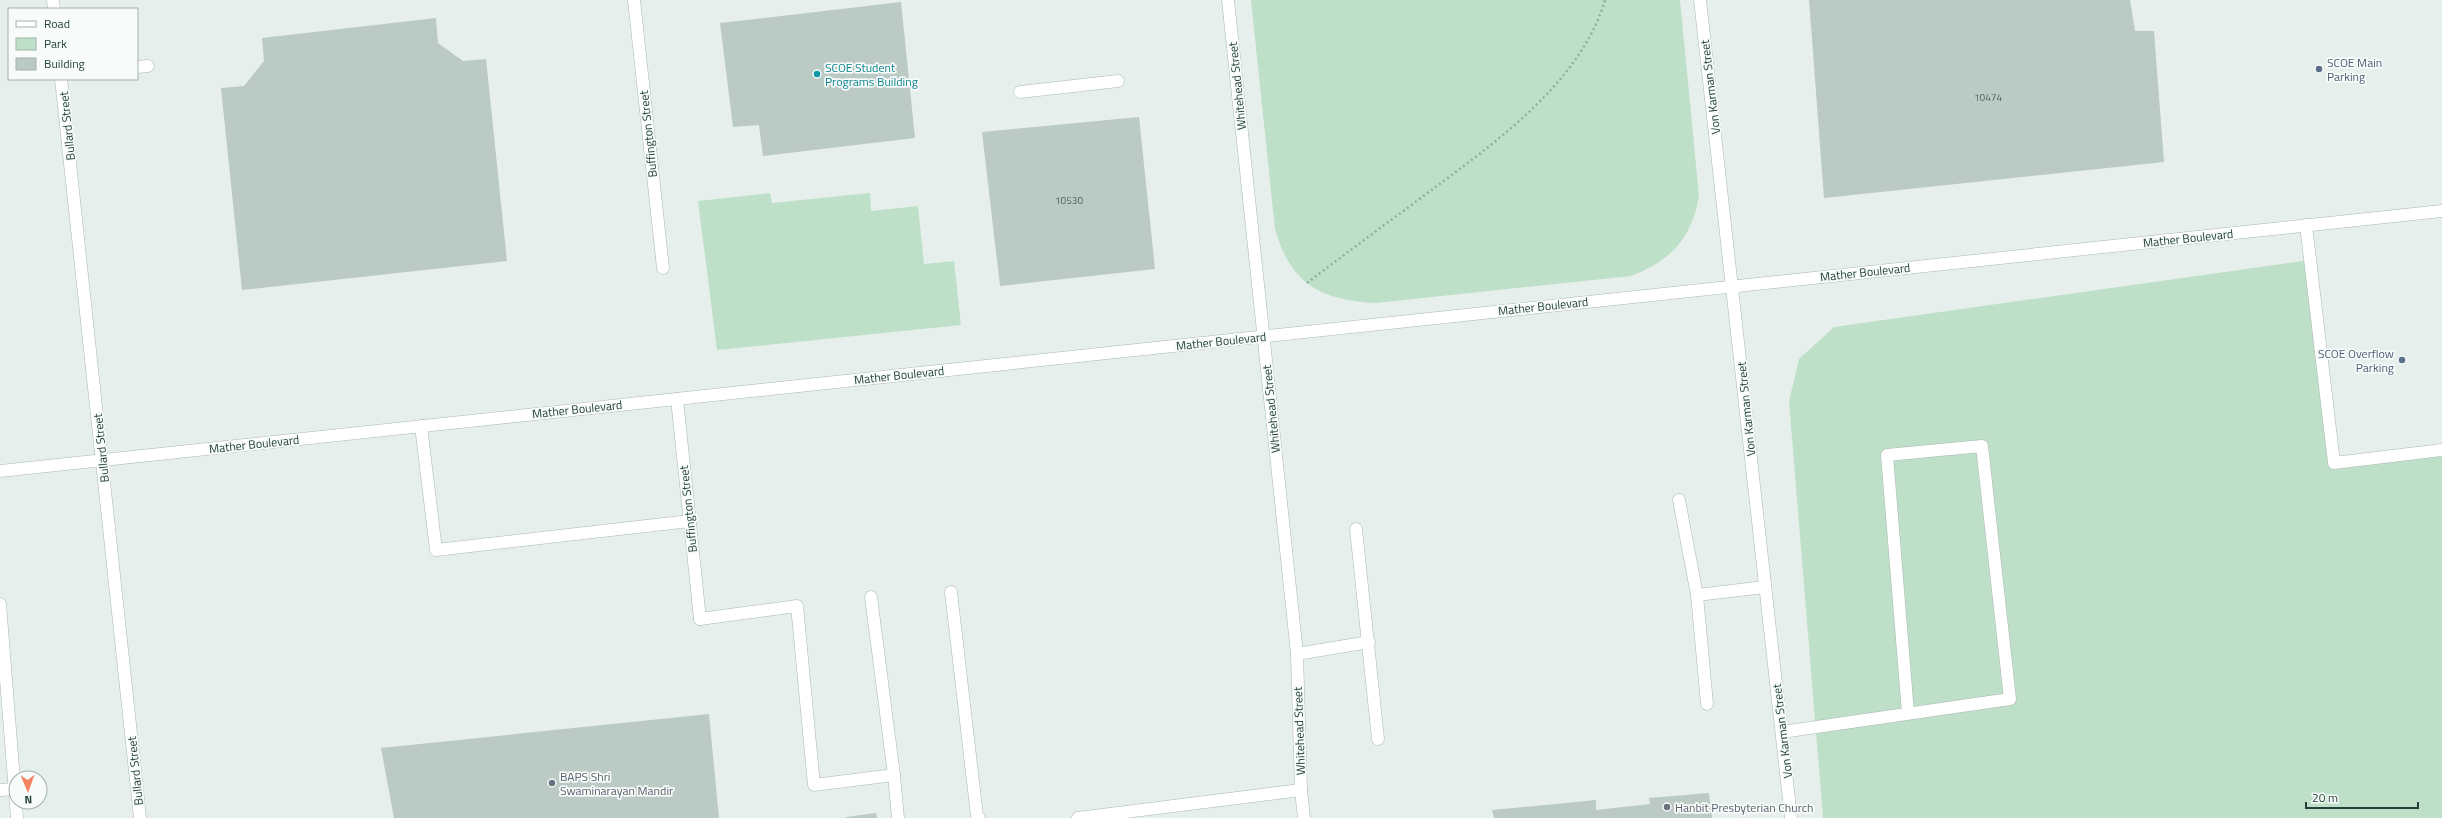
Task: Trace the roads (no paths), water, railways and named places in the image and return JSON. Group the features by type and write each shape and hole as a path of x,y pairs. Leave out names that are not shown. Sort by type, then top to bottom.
{"street":[{"name":"Buffington Street","path":"634,0 663,268"},
{"name":"Whitehead Street","path":"1228,0 1297,654 1301,790 1304,818"},
{"name":"Von Karman Street","path":"1700,0 1733,286 1764,587 1791,818"},
{"name":"Bullard Street","path":"61,80 140,818"},
{"path":"1020,92 1118,81"},
{"name":"Mather Boulevard","path":"0,471 2442,211"},
{"path":"2306,225 2334,463 2442,450"},
{"name":"Buffington Street","path":"676,399 700,619 797,606 814,785 894,775"},
{"path":"421,426 436,550 690,521"},
{"path":"1782,732 2010,699 1982,446 1887,455 1908,713"},
{"path":"1679,500 1697,595 1707,704"},
{"path":"1356,529 1378,739"},
{"path":"1697,595 1764,587"},
{"path":"951,592 977,816 979,818"},
{"path":"871,597 894,775 898,818"},
{"path":"0,604 13,770"},
{"path":"1297,654 1369,642"},
{"path":"1078,818 1301,790"}],"place":[{"name":"SCOE Main Parking","path":"2319,69"},
{"name":"SCOE Student Programs Building","path":"817,74"},
{"name":"SCOE Overflow Parking","path":"2402,360"},
{"name":"BAPS Shri Swaminarayan Mandir","path":"552,783"},
{"name":"Hanbit Presbyterian Church","path":"1667,807"}]}
